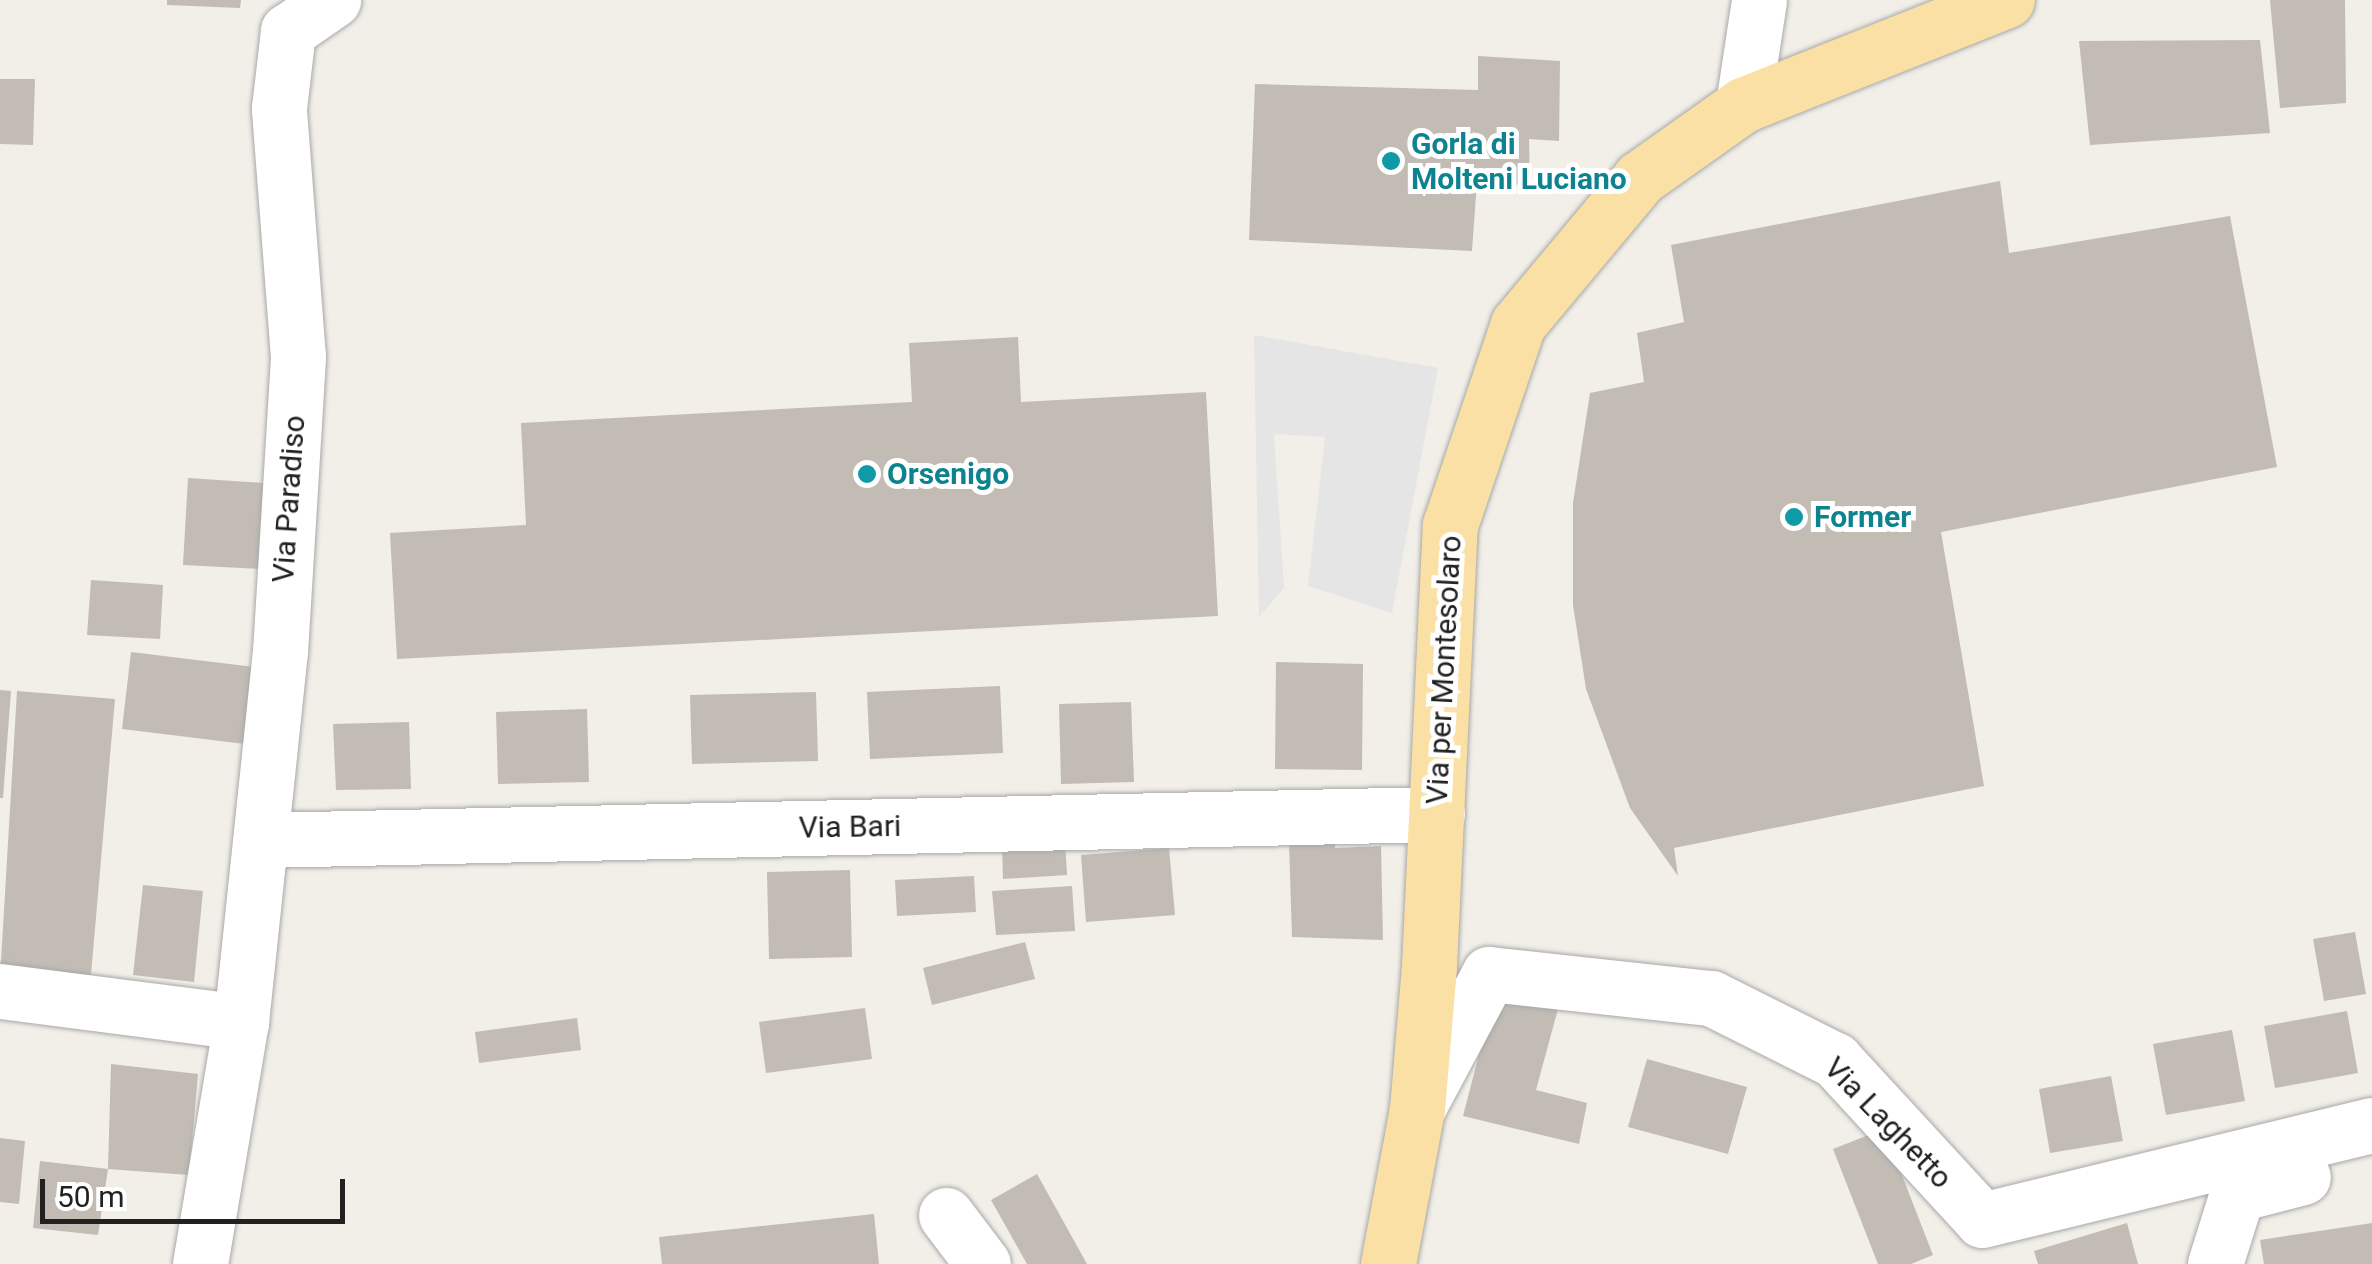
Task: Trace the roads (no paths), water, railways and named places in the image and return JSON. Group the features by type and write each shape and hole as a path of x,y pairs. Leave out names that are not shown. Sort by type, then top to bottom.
{"main road":[{"name":"Via per Montesolaro","path":"1388,1264 1417,1110 1437,814 1450,525 1518,324 1640,178 1743,105 2007,0"}],"street":[{"name":"Via Paradiso","path":"200,1264 241,1022 263,840 298,358 279,108 288,31 332,0"},
{"path":"1743,105 1759,0"},
{"name":"Via Bari","path":"263,840 1437,814"},
{"name":"Via Laghetto","path":"1417,1110 1489,974 1712,998 1729,1006 1835,1060 1982,1220 2372,1125"},
{"path":"0,991 241,1022"},
{"path":"2215,1264 2237,1194 2372,1159"},
{"path":"946,1215 983,1264"}],"place":[{"name":"Gorla di Molteni Luciano","path":"1391,161"},
{"name":"Orsenigo","path":"867,474"},
{"name":"Former","path":"1794,517"}]}
